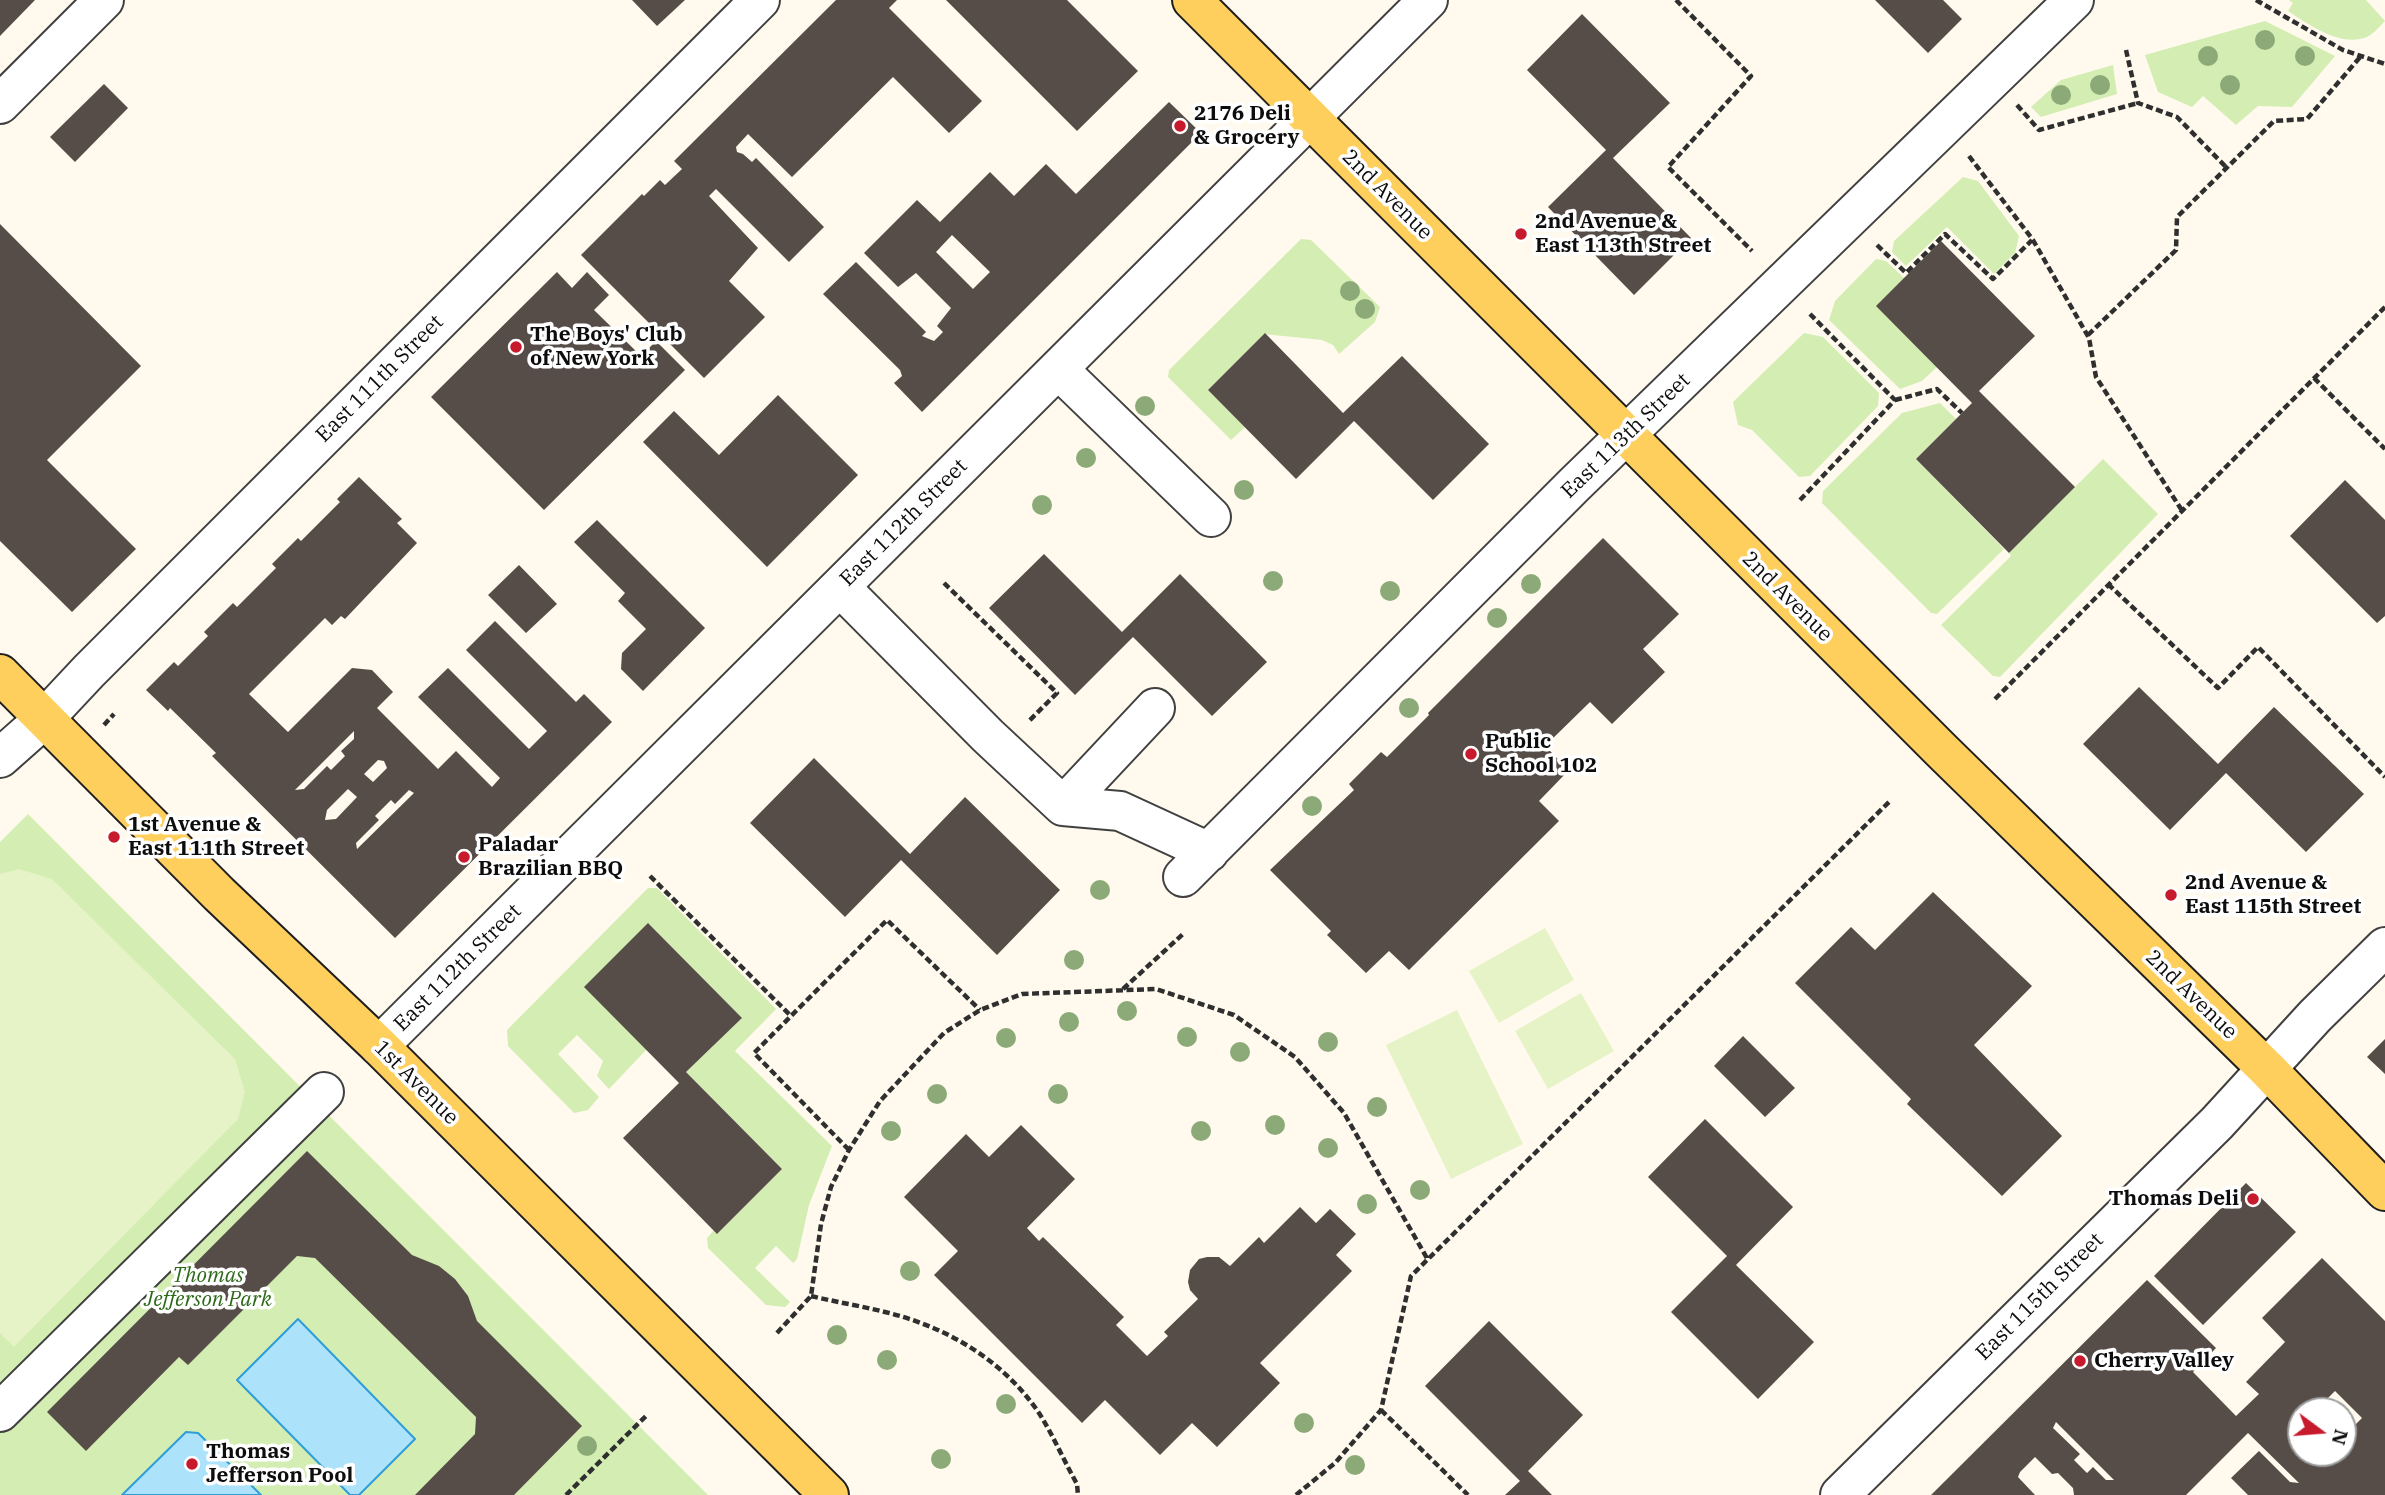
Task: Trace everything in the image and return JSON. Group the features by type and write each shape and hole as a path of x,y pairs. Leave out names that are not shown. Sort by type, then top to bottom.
{"main road":[{"name":"2nd Avenue","path":"1192,0 1942,751 2267,1069 2385,1191"},
{"name":"1st Avenue","path":"0,674 219,894 379,1046 829,1495"}],"street":[{"path":"0,104 104,0"},
{"name":"East 111th Street","path":"0,758 44,719 760,0"},
{"name":"East 112th Street","path":"379,1046 1427,0"},
{"name":"East 113th Street","path":"1063,806 1120,811 1196,865 1626,435 2074,0"},
{"path":"1058,369 1211,517"},
{"path":"840,587 978,726 1063,806 1155,708"},
{"name":"East 115th Street","path":"1840,1495 2217,1123 2315,1016 2385,947"},
{"path":"0,1412 324,1092"}],"path":[{"path":"1676,0 1751,76 1668,167 1752,251"},
{"path":"2256,0 2316,36 2385,64"},
{"path":"2126,50 2138,103"},
{"path":"2088,335 2176,250 2177,217 2274,121 2307,119 2361,56"},
{"path":"2015,103 2039,130 2138,103 2178,117 2227,168"},
{"path":"1967,153 2033,240 2088,335 2096,377 2181,509"},
{"path":"1877,245 1906,273 1945,234 1993,279 2033,240"},
{"path":"1995,699 2181,509 2385,307"},
{"path":"1810,314 1895,400"},
{"path":"2314,378 2385,449"},
{"path":"1800,500 1895,400 1937,389 1962,413"},
{"path":"944,583 1057,693 1018,731"},
{"path":"2108,584 2218,688 2258,648 2385,777"},
{"path":"103,726 114,714"},
{"path":"1296,1495 1335,1463 1381,1410 1411,1276 1890,801"},
{"path":"650,876 791,1016"},
{"path":"849,1150 754,1053 887,920 980,1010"},
{"path":"1122,990 1184,933"},
{"path":"777,1333 811,1296 821,1224 831,1187 849,1150 880,1101 944,1033 980,1010 1022,993 1156,989 1234,1015 1295,1057 1344,1113 1428,1260"},
{"path":"811,1296 887,1312 936,1328 978,1351 1006,1373 1039,1413 1077,1484 1078,1495"},
{"path":"1381,1410 1468,1495"},
{"path":"566,1495 647,1415"}],"green space":[{"path":"2289,0 2366,0 2385,21 2367,37 2344,39 2324,32 2288,11 2293,3"},
{"path":"2265,21 2335,56 2292,107 2258,106 2236,125 2203,96 2192,107 2158,92 2145,55"},
{"path":"2113,65 2117,94 2041,117 2031,107 2061,80"},
{"path":"1963,177 1978,181 2019,236 2015,253 1994,274 1947,227 1906,266 1892,252 1894,241"},
{"path":"1301,239 1311,240 1380,307 1375,322 1339,354 1333,345 1322,340 1264,334 1208,390 1245,427 1231,440 1168,377 1169,370"},
{"path":"1876,259 1886,261 1904,278 1937,367 1922,381 1900,389 1829,320 1835,301"},
{"path":"1804,333 1823,337 1879,393 1878,406 1810,476 1799,477 1752,430 1738,425 1733,402"},
{"path":"1940,403 1956,419 1916,459 2004,549 1937,614 1931,613 1822,503 1823,491 1902,413"},
{"path":"2103,459 2158,514 2000,677 1993,676 1941,625"},
{"name":"Thomas Jefferson Park","path":"28,814 708,1495 0,1495 0,842"},
{"path":"19,869 52,879 235,1059 245,1092 238,1119 14,1347 0,1333 0,874"},
{"path":"648,888 657,888 776,1009 735,1051 832,1146 809,1205 797,1259 793,1263 776,1246 755,1268 790,1302 785,1307 766,1305 708,1248 707,1238 714,1230 718,1233 782,1169 686,1072 742,1018 649,924 646,1050 609,1089 597,1076 603,1061 577,1035 558,1054 599,1097 588,1110 574,1113 508,1046 507,1030"},
{"path":"1545,928 1574,980 1499,1023 1469,971"},
{"path":"1581,993 1614,1051 1548,1089 1515,1031"},
{"path":"1457,1010 1523,1144 1451,1179 1386,1045"}],"water":[{"path":"298,1319 415,1439 359,1495 350,1495 237,1380"},
{"name":"Thomas Jefferson Pool","path":"186,1432 198,1433 261,1495 122,1495"}],"building":[{"path":"0,0 35,0 0,36"},
{"path":"632,0 685,0 657,26"},
{"path":"836,0 897,0 889,8 982,101 949,133 893,77 792,177 748,134 736,147 737,152 752,162 756,158 824,227 789,262 716,189 709,196 758,248 729,281 765,317 704,378 581,255 642,194 644,196 660,180 665,185 682,169 674,161"},
{"path":"946,0 1067,0 1138,71 1077,131"},
{"path":"1875,0 1943,0 1962,19 1928,53"},
{"path":"1582,14 1670,103 1613,158 1691,238 1634,295 1548,207 1606,150 1527,70"},
{"path":"104,84 128,108 75,162 50,137"},
{"path":"1169,102 1201,133 922,412 894,383 902,376 900,370 823,294 856,262 926,332 922,336 934,341 943,332 937,326 951,308 916,273 898,287 864,253 917,200 940,222 990,172 1014,196 1046,164 1076,194","holes":["952,235 990,272 973,289 936,252"]},
{"path":"0,224 141,366 47,460 136,549 72,612 0,541"},
{"path":"1941,241 2035,336 1979,391 2075,487 2009,553 1916,459 1972,403 1876,306"},
{"path":"557,272 572,288 587,272 609,295 594,310 641,356 656,341 685,370 544,510 431,397"},
{"path":"1265,333 1343,413 1402,356 1489,444 1433,500 1354,421 1296,479 1208,390"},
{"path":"778,395 858,475 767,567 643,442 674,411 719,455"},
{"path":"359,477 402,519 397,523 417,543 345,619 341,616 332,625 325,618 249,694 288,732 352,668 372,670 393,692 377,708 438,769 456,751 492,787 500,778 418,697 448,668 529,749 547,731 466,650 495,621 576,702 584,694 612,722 395,938 212,756 216,753 170,708 168,711 146,690 174,662 178,666 208,636 204,632 233,603 237,607 276,568 272,564 298,538 301,541 340,502 337,499","holes":["354,731 354,739 341,751 345,756 331,770 327,766 304,789 295,790","378,760 384,761 387,768 373,782 364,774","348,789 357,797 336,819 325,820 327,810","409,790 414,793 357,849 356,843 379,820 375,816 391,800 395,804"]},
{"path":"2345,480 2385,520 2385,616 2377,623 2290,536"},
{"path":"597,520 705,628 643,691 621,669 622,653 646,629 618,601 625,593 574,542"},
{"name":"Public School 102","path":"1603,538 1679,614 1643,649 1665,672 1612,724 1590,702 1545,746 1569,770 1539,801 1559,821 1409,970 1389,951 1366,973 1327,935 1331,931 1270,870 1354,790 1349,784 1381,752 1387,757"},
{"path":"1044,554 1122,632 1180,574 1267,662 1212,716 1133,637 1075,695 989,608"},
{"path":"519,565 557,604 526,633 488,595"},
{"path":"2139,687 2218,764 2274,707 2364,794 2306,852 2226,773 2170,830 2083,744"},
{"path":"814,758 910,854 965,797 1060,890 997,955 901,860 845,917 750,823"},
{"path":"1933,892 2032,986 1974,1045 2062,1136 2002,1196 1907,1104 1911,1099 1795,983 1851,927 1875,950"},
{"path":"648,923 742,1018 686,1072 782,1169 717,1234 623,1138 679,1083 584,987"},
{"path":"1743,1036 1795,1088 1765,1117 1714,1066"},
{"path":"2385,1039 2385,1074 2367,1057"},
{"path":"1705,1119 1793,1207 1736,1265 1814,1342 1758,1399 1671,1312 1727,1256 1648,1177"},
{"path":"1021,1125 1075,1179 1027,1228 1039,1241 1043,1237 1124,1317 1116,1325 1147,1356 1168,1336 1164,1332 1198,1299 1190,1290 1188,1282 1190,1270 1199,1259 1219,1257 1230,1266 1259,1237 1264,1243 1300,1207 1316,1223 1330,1209 1356,1234 1336,1255 1352,1271 1260,1363 1280,1383 1217,1447 1192,1423 1160,1455 1105,1400 1082,1423 934,1275 958,1251 904,1197 966,1134 989,1157"},
{"path":"307,1151 412,1255 439,1266 455,1279 468,1296 477,1321 582,1426 514,1495 415,1495 475,1434 476,1417 315,1258 297,1256 188,1365 179,1357 86,1451 47,1412"},
{"path":"2246,1183 2296,1232 2203,1325 2154,1276"},
{"path":"2322,1258 2385,1321 2385,1495 2248,1495 2231,1478 2259,1451 2290,1482 2299,1483 2248,1433 2186,1495 2074,1495 2073,1488 2058,1473 2052,1474 2035,1457 2018,1477 2035,1495 1931,1495 2147,1280 2216,1348 2193,1372 2236,1416 2259,1394 2246,1382 2285,1342 2262,1318","holes":["2056,1422 2114,1480 2106,1480 2093,1467 2087,1473 2074,1460 2080,1454 2053,1428"]},
{"path":"1489,1321 1583,1415 1528,1471 1552,1495 1505,1495 1520,1481 1425,1386"}],"place":[{"name":"2176 Deli & Grocery","path":"1180,126"},
{"name":"2nd Avenue & East 113th Street","path":"1521,234"},
{"name":"The Boys' Club of New York","path":"516,347"},
{"name":"Public School 102","path":"1471,754"},
{"name":"1st Avenue & East 111th Street","path":"114,837"},
{"name":"Paladar Brazilian BBQ","path":"464,857"},
{"name":"2nd Avenue & East 115th Street","path":"2171,895"},
{"name":"Thomas Deli","path":"2253,1199"},
{"name":"Cherry Valley","path":"2080,1361"},
{"name":"Thomas Jefferson Pool","path":"192,1464"}]}
